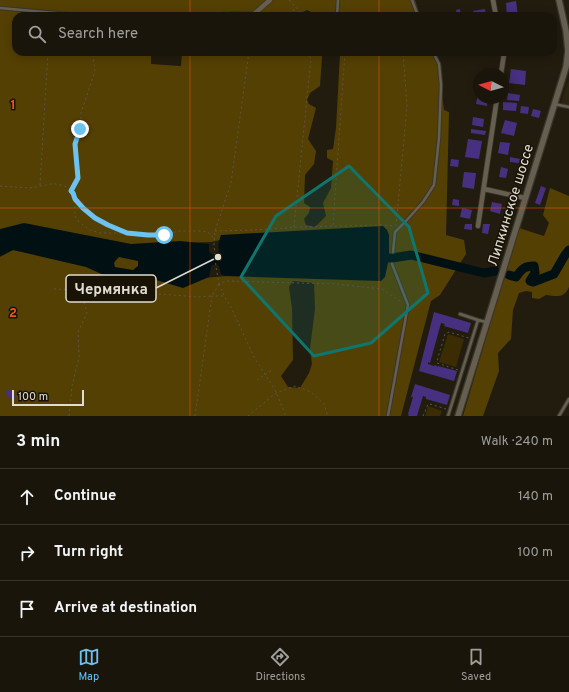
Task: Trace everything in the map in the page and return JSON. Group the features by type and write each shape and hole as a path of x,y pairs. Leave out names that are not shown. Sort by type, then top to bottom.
{"street":[{"path":"256,12 270,0"},
{"path":"493,0 495,12"},
{"name":"Липкинское шоссе","path":"458,416 554,104 567,67 567,22 559,0"},
{"path":"502,68 504,56"},
{"path":"478,226 496,104"},
{"path":"484,189 525,198"}],"lane":[{"path":"337,12 338,0"},
{"path":"412,0 416,12"},
{"path":"0,8 44,12"},
{"path":"393,252 395,232 423,202 434,185 441,85 439,64 435,56"},
{"path":"554,104 569,107"},
{"path":"388,416 408,305 392,264"},
{"path":"460,314 486,322"},
{"path":"448,416 478,320"},
{"path":"559,416 569,398"}],"path":[{"path":"289,0 300,12"},
{"path":"293,12 294,5"},
{"path":"40,186 48,56"},
{"path":"71,191 78,178 75,144 80,129 81,113 95,71 93,56"},
{"path":"248,56 231,183 215,231 214,239 216,267 219,284 224,296 254,357 276,393 286,416"},
{"path":"294,227 311,58 308,56"},
{"path":"333,226 345,56"},
{"path":"215,231 382,224 396,226 407,106 403,56"},
{"path":"0,186 30,188 57,184 67,187 73,193 75,199 75,216 79,222 90,230 100,233 164,235 179,231 202,231 208,232 214,239"},
{"path":"75,199 95,218 127,233"},
{"path":"195,416 212,296 219,284 226,281 337,284 382,289 408,305"},
{"path":"54,289 136,292 197,297 224,296"},
{"path":"69,416 72,386 79,357 78,332 87,313 81,290"},
{"path":"462,371 437,363 445,334 449,332 472,339"},
{"path":"257,380 272,370"},
{"path":"248,416 276,393 295,386 311,392 324,404 328,416"},
{"path":"423,416 428,404 450,410"}],"highlighted area":[{"path":"349,166 409,227 428,293 371,343 314,356 241,277 276,216"}],"shaded area":[{"path":"0,0 415,0 419,12 312,12 307,10 303,12 12,12 12,56 151,56 151,64 181,66 182,56 322,56 320,86 310,93 307,100 309,104 316,108 308,139 316,151 314,164 305,175 304,203 310,207 309,213 304,219 306,225 315,227 326,216 323,203 331,188 333,161 327,158 327,150 333,149 336,128 340,56 437,56 444,110 449,112 446,235 464,240 466,254 440,295 431,301 401,416 0,416 0,257 13,250 28,251 155,278 203,278 240,275 345,277 387,235 220,240 211,242 179,243 169,250 0,233","holes":["293,281 314,283 315,309 310,348 312,364 309,373 300,388 288,387 281,376 293,360 292,308 289,287"]},
{"path":"569,80 569,107 560,105"},
{"path":"550,188 569,196 569,287 562,295 546,295 539,299 532,298 532,292 526,291 519,293 513,310 511,339 498,353 499,371 483,416 463,416 519,228 544,236 549,223 543,215"},
{"path":"24,223 131,244 180,241 209,244 209,252 216,254 219,251 221,235 383,226 389,235 389,258 385,277 381,281 225,276 221,274 218,265 212,265 209,277 183,288 153,279 119,282 86,267 13,250 0,256 0,229","holes":["119,257 138,261 138,266 133,270 115,267 114,263"]},
{"path":"118,253 139,259 139,269 133,272 112,269 110,260"},
{"path":"448,334 464,339 456,367 439,362"},
{"path":"428,406 442,411 440,416 425,416"}],"building":[{"path":"516,1 518,12 507,12 506,3"},
{"path":"460,9 460,12 456,12 456,10"},
{"path":"485,9 485,12 473,12"},
{"path":"511,69 526,71 525,85 509,83"},
{"path":"509,93 520,95 519,101 509,100"},
{"path":"517,103 516,111 503,110 503,104"},
{"path":"476,104 487,104 487,106"},
{"path":"521,106 529,107 528,114 520,113"},
{"path":"533,109 541,111 539,118 531,116"},
{"path":"473,117 484,119 483,127 472,125"},
{"path":"505,120 517,123 514,136 501,133"},
{"path":"471,129 486,131 485,135 471,133"},
{"path":"468,139 482,141 479,159 465,157"},
{"path":"500,142 510,143 508,155 498,153"},
{"path":"510,157 520,159 519,163 510,162"},
{"path":"451,159 459,160 458,167 450,166"},
{"path":"501,167 508,169 506,178 499,177"},
{"path":"464,172 476,173 474,189 462,187"},
{"path":"541,186 546,188 540,205 535,203"},
{"path":"453,199 459,200 459,206 452,205"},
{"path":"492,202 502,204 500,214 490,211"},
{"path":"462,208 472,210 470,219 460,217"},
{"path":"465,224 472,224 472,230 464,229"},
{"path":"483,224 490,224 488,234 482,233"},
{"path":"434,312 471,323 468,333 444,326 445,324 441,323 430,363 428,362 428,364 434,366 457,371 454,381 419,371"},
{"path":"415,384 450,395 447,405 426,399 426,397 423,396 417,416 408,416"},
{"path":"10,389 16,397 11,400 5,392"}],"waterway":[{"path":"509,275 516,277 524,268 534,266 535,273 530,281 533,282 554,274 569,250"},
{"path":"378,258 392,258 411,255 484,273 495,271"}],"place":[{"name":"Чермянка","path":"218,257"}],"route":[{"path":"80,129 75,144 78,178 71,191 75,199 95,218 127,233 164,235"}]}
